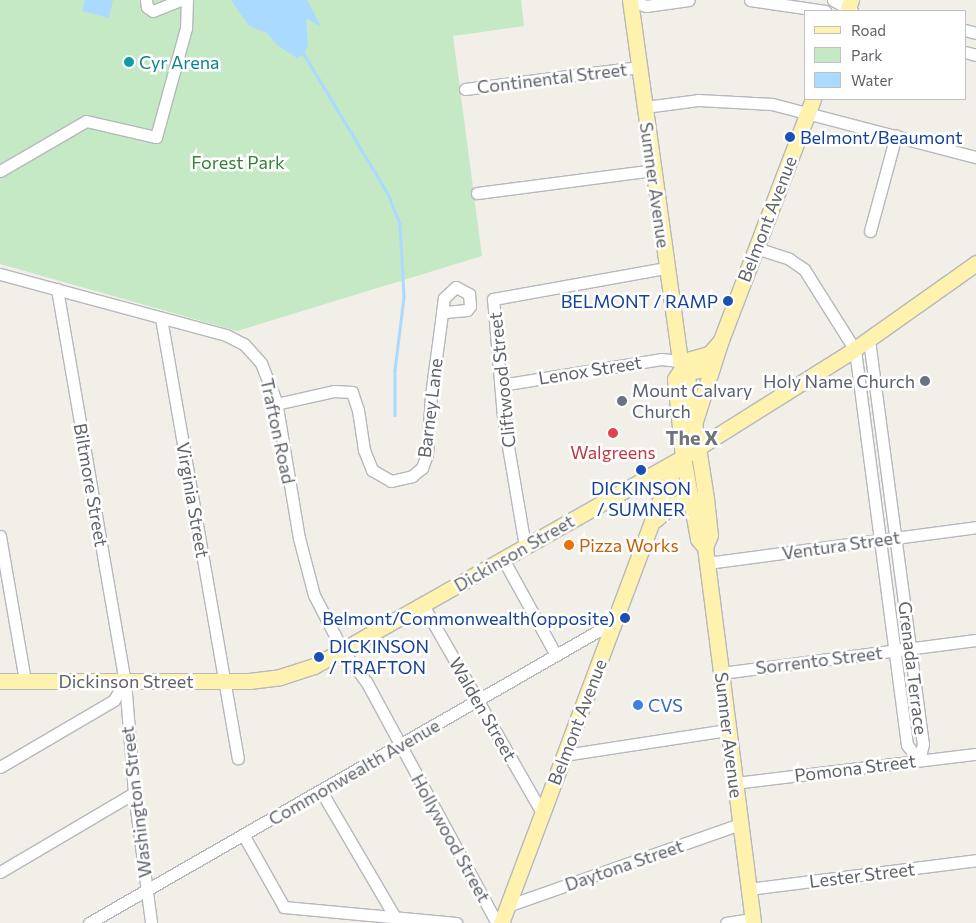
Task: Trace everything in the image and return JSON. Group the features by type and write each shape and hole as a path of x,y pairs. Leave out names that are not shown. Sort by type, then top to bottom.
{"main road":[{"name":"Sumner Avenue","path":"631,0 666,268 698,447 698,499"},
{"name":"Belmont Avenue","path":"694,425 721,340 810,105"},
{"name":"Dickinson Street","path":"0,681 226,682 292,674 343,651 683,457 855,350 976,263"},
{"name":"Belmont Avenue","path":"682,365 691,359 709,354 721,340"},
{"name":"Sumner Avenue","path":"682,365 675,379 683,457 710,535 705,548 753,921"},
{"path":"682,365 692,371 712,368"},
{"name":"Belmont Avenue","path":"499,923 617,620 667,482 683,457"},
{"name":"Belmont Avenue","path":"654,522 673,504 698,499"}],"street":[{"path":"146,0 148,8 155,11 180,0"},
{"path":"0,171 86,121 156,136 186,28 187,0"},
{"path":"631,0 646,6 689,0"},
{"path":"750,0 817,10"},
{"path":"833,0 848,9"},
{"name":"Continental Street","path":"465,89 640,67"},
{"path":"645,107 724,100 810,105 896,135 976,156"},
{"path":"870,230 896,135"},
{"path":"477,193 654,170"},
{"path":"756,248 790,259 804,269 855,350"},
{"name":"Cliftwood Street","path":"525,546 500,385 493,300 666,268"},
{"name":"Trafton Road","path":"0,274 216,332 244,344 264,367 276,404 307,575 322,614 343,651"},
{"name":"Biltmore Street","path":"58,289 125,681"},
{"name":"Barney Lane","path":"276,404 334,391 352,392 358,410 364,450 372,470 391,481 412,476 422,468 426,454 442,312"},
{"name":"Virginia Street","path":"161,318 238,758"},
{"name":"Grenada Terrace","path":"869,340 923,744 919,760"},
{"name":"Grenada Terrace","path":"855,350 907,745 919,760"},
{"name":"Lenox Street","path":"500,385 661,359 682,365"},
{"name":"Ventura Street","path":"707,563 976,527"},
{"path":"0,536 25,681"},
{"path":"503,559 556,655"},
{"name":"Walden Street","path":"423,605 542,813"},
{"name":"Commonwealth Avenue","path":"90,923 617,620"},
{"name":"Sorrento Street","path":"721,673 976,640"},
{"name":"Hollywood Street","path":"343,651 367,682 499,923"},
{"path":"0,767 114,700 125,681"},
{"name":"Washington Street","path":"125,681 134,794 151,923"},
{"path":"564,755 728,730"},
{"name":"Pomona Street","path":"735,783 976,754"},
{"path":"321,791 396,917"},
{"path":"0,872 134,794"},
{"name":"Daytona Street","path":"507,906 740,824"},
{"path":"244,836 284,907 456,923"},
{"name":"Lester Street","path":"748,889 976,860"},
{"path":"726,923 753,921"}],"green space":[{"name":"Forest Park","path":"0,0 521,0 524,26 453,36 482,256 237,331 0,264"}],"water":[{"path":"85,0 113,0 109,18 82,11"},
{"path":"231,0 307,0 321,27 306,18 308,45 304,54 297,58 277,45 267,33 249,26"}],"waterway":[{"path":"304,54 388,194 400,223 404,297 395,370 395,415"}],"place":[{"name":"Cyr Arena","path":"129,62"},
{"name":"Belmont/Beaumont","path":"790,137"},
{"name":"BELMONT / RAMP","path":"728,301"},
{"name":"Holy Name Church","path":"925,381"},
{"name":"Mount Calvary Church","path":"622,401"},
{"name":"Walgreens","path":"613,433"},
{"name":"DICKINSON / SUMNER","path":"641,470"},
{"name":"Pizza Works","path":"569,545"},
{"name":"Belmont/Commonwealth(opposite)","path":"625,618"},
{"name":"DICKINSON / TRAFTON","path":"319,657"},
{"name":"CVS","path":"638,705"}],"district":[{"name":"The X","path":"692,437"}]}
